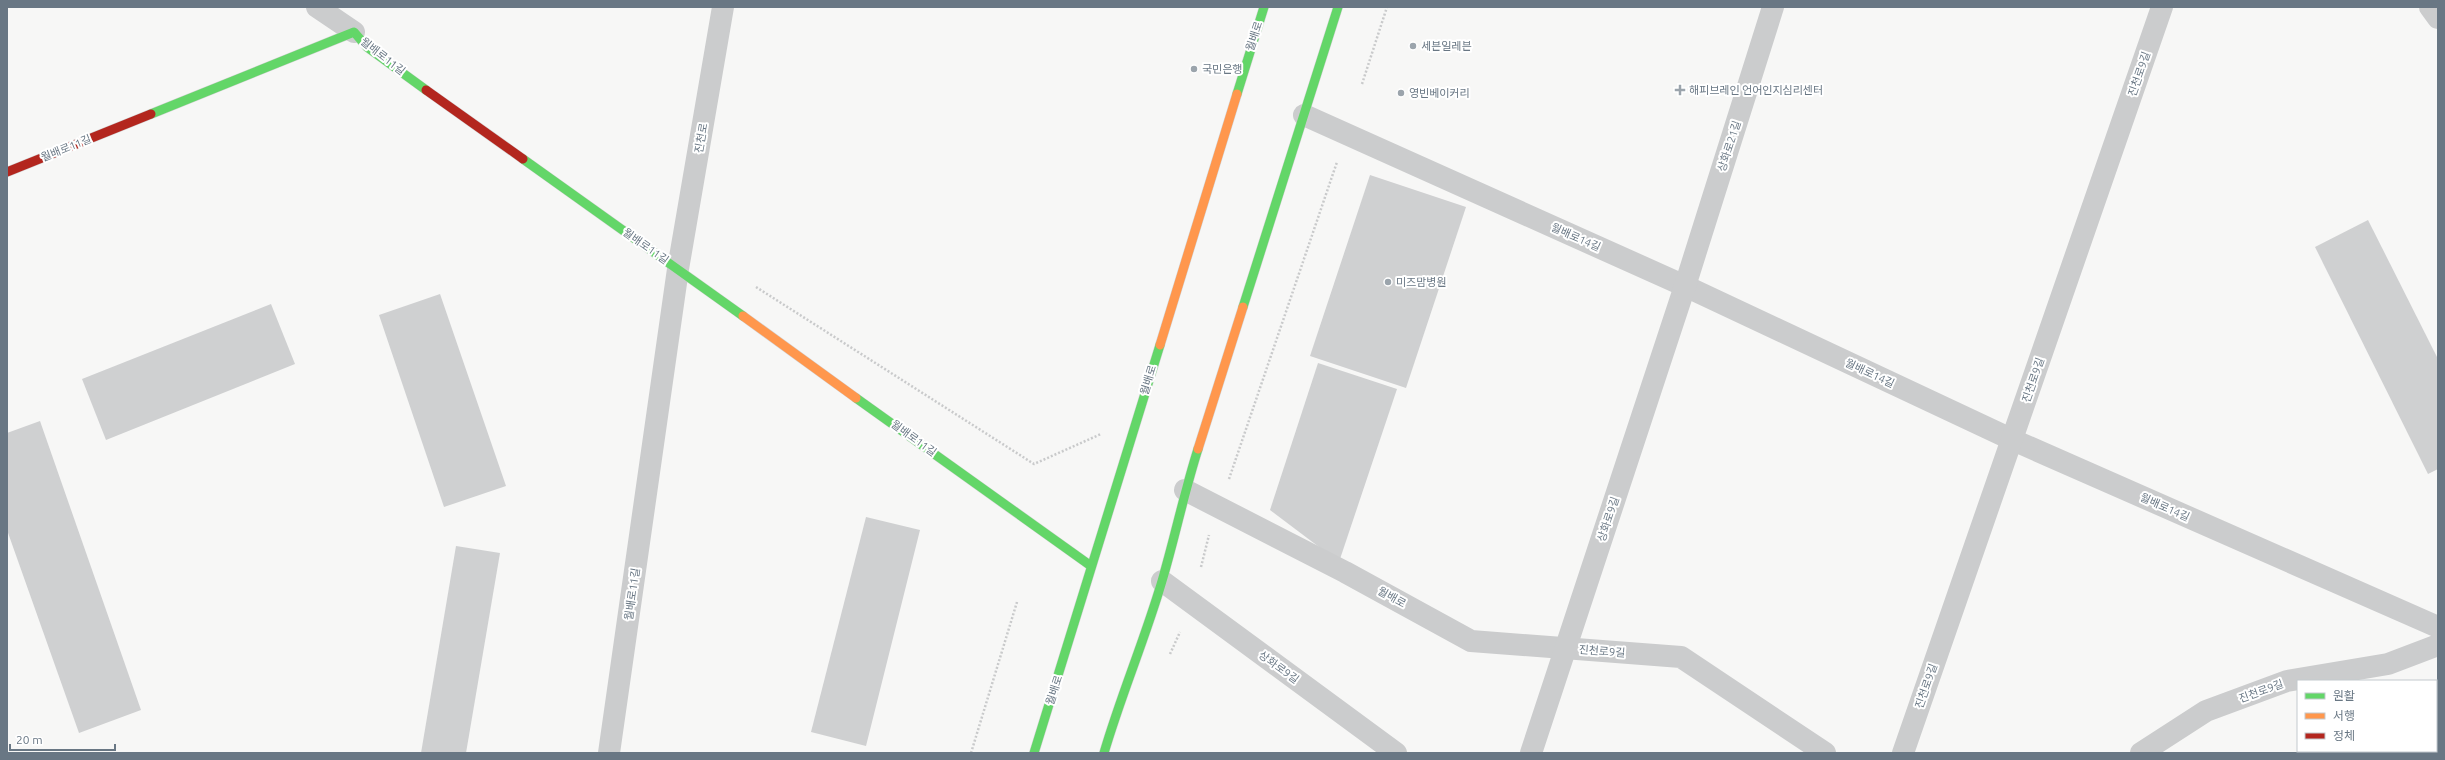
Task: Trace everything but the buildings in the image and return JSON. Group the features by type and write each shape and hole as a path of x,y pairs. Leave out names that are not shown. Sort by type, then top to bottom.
{"main road":[{"name":"월배로","path":"1034,753 1264,7"},
{"path":"1104,753 1118,706 1162,581 1185,490 1338,7"},
{"name":"월배로11길","path":"7,172 354,32 367,47 1091,566"}],"street":[{"path":"317,7 354,32"},
{"name":"진천로","path":"678,269 723,7"},
{"name":"상화로21길","path":"1685,286 1773,7"},
{"name":"진천로9길","path":"1903,753 2013,440 2162,7"},
{"path":"2430,7 2438,18"},
{"name":"월배로14길","path":"1304,115 1685,286 2013,440 2438,627"},
{"name":"월배로11길","path":"609,753 678,269"},
{"name":"상화로9길","path":"1531,753 1685,286"},
{"name":"월배로","path":"1185,490 1345,572 1471,641 1566,648"},
{"name":"상화로9길","path":"1162,581 1396,753"},
{"name":"진천로9길","path":"2141,753 2206,711 2287,681 2388,664 2438,645"},
{"name":"진천로9길","path":"1566,648 1681,657 1825,753"}],"path":[{"path":"1362,84 1387,7"},
{"path":"1201,567 1209,535 1220,507 1289,297 1337,160"},
{"path":"751,284 1034,464 1073,448"},
{"path":"971,753 1017,602"}],"traffic: fast":[{"path":"1237,94 1264,7"},
{"path":"1243,307 1338,7"},
{"path":"151,114 354,32 367,47 426,90"},
{"path":"523,159 743,316"},
{"path":"1034,753 1160,345"},
{"path":"856,398 1091,566"},
{"path":"1104,753 1155,603 1198,449"}],"traffic: slow":[{"path":"1160,345 1237,94"},
{"path":"1198,449 1243,307"},
{"path":"743,316 856,398"}],"traffic: jam":[{"path":"426,90 523,159"},
{"path":"7,172 151,114"}],"place":[{"name":"세븐일레븐","path":"1413,46"},
{"name":"국민은행","path":"1194,69"},
{"name":"해피브레인 언어인지심리센터","path":"1680,90"},
{"name":"영빈베이커리","path":"1401,93"},
{"name":"미즈맘병원","path":"1388,282"}]}
